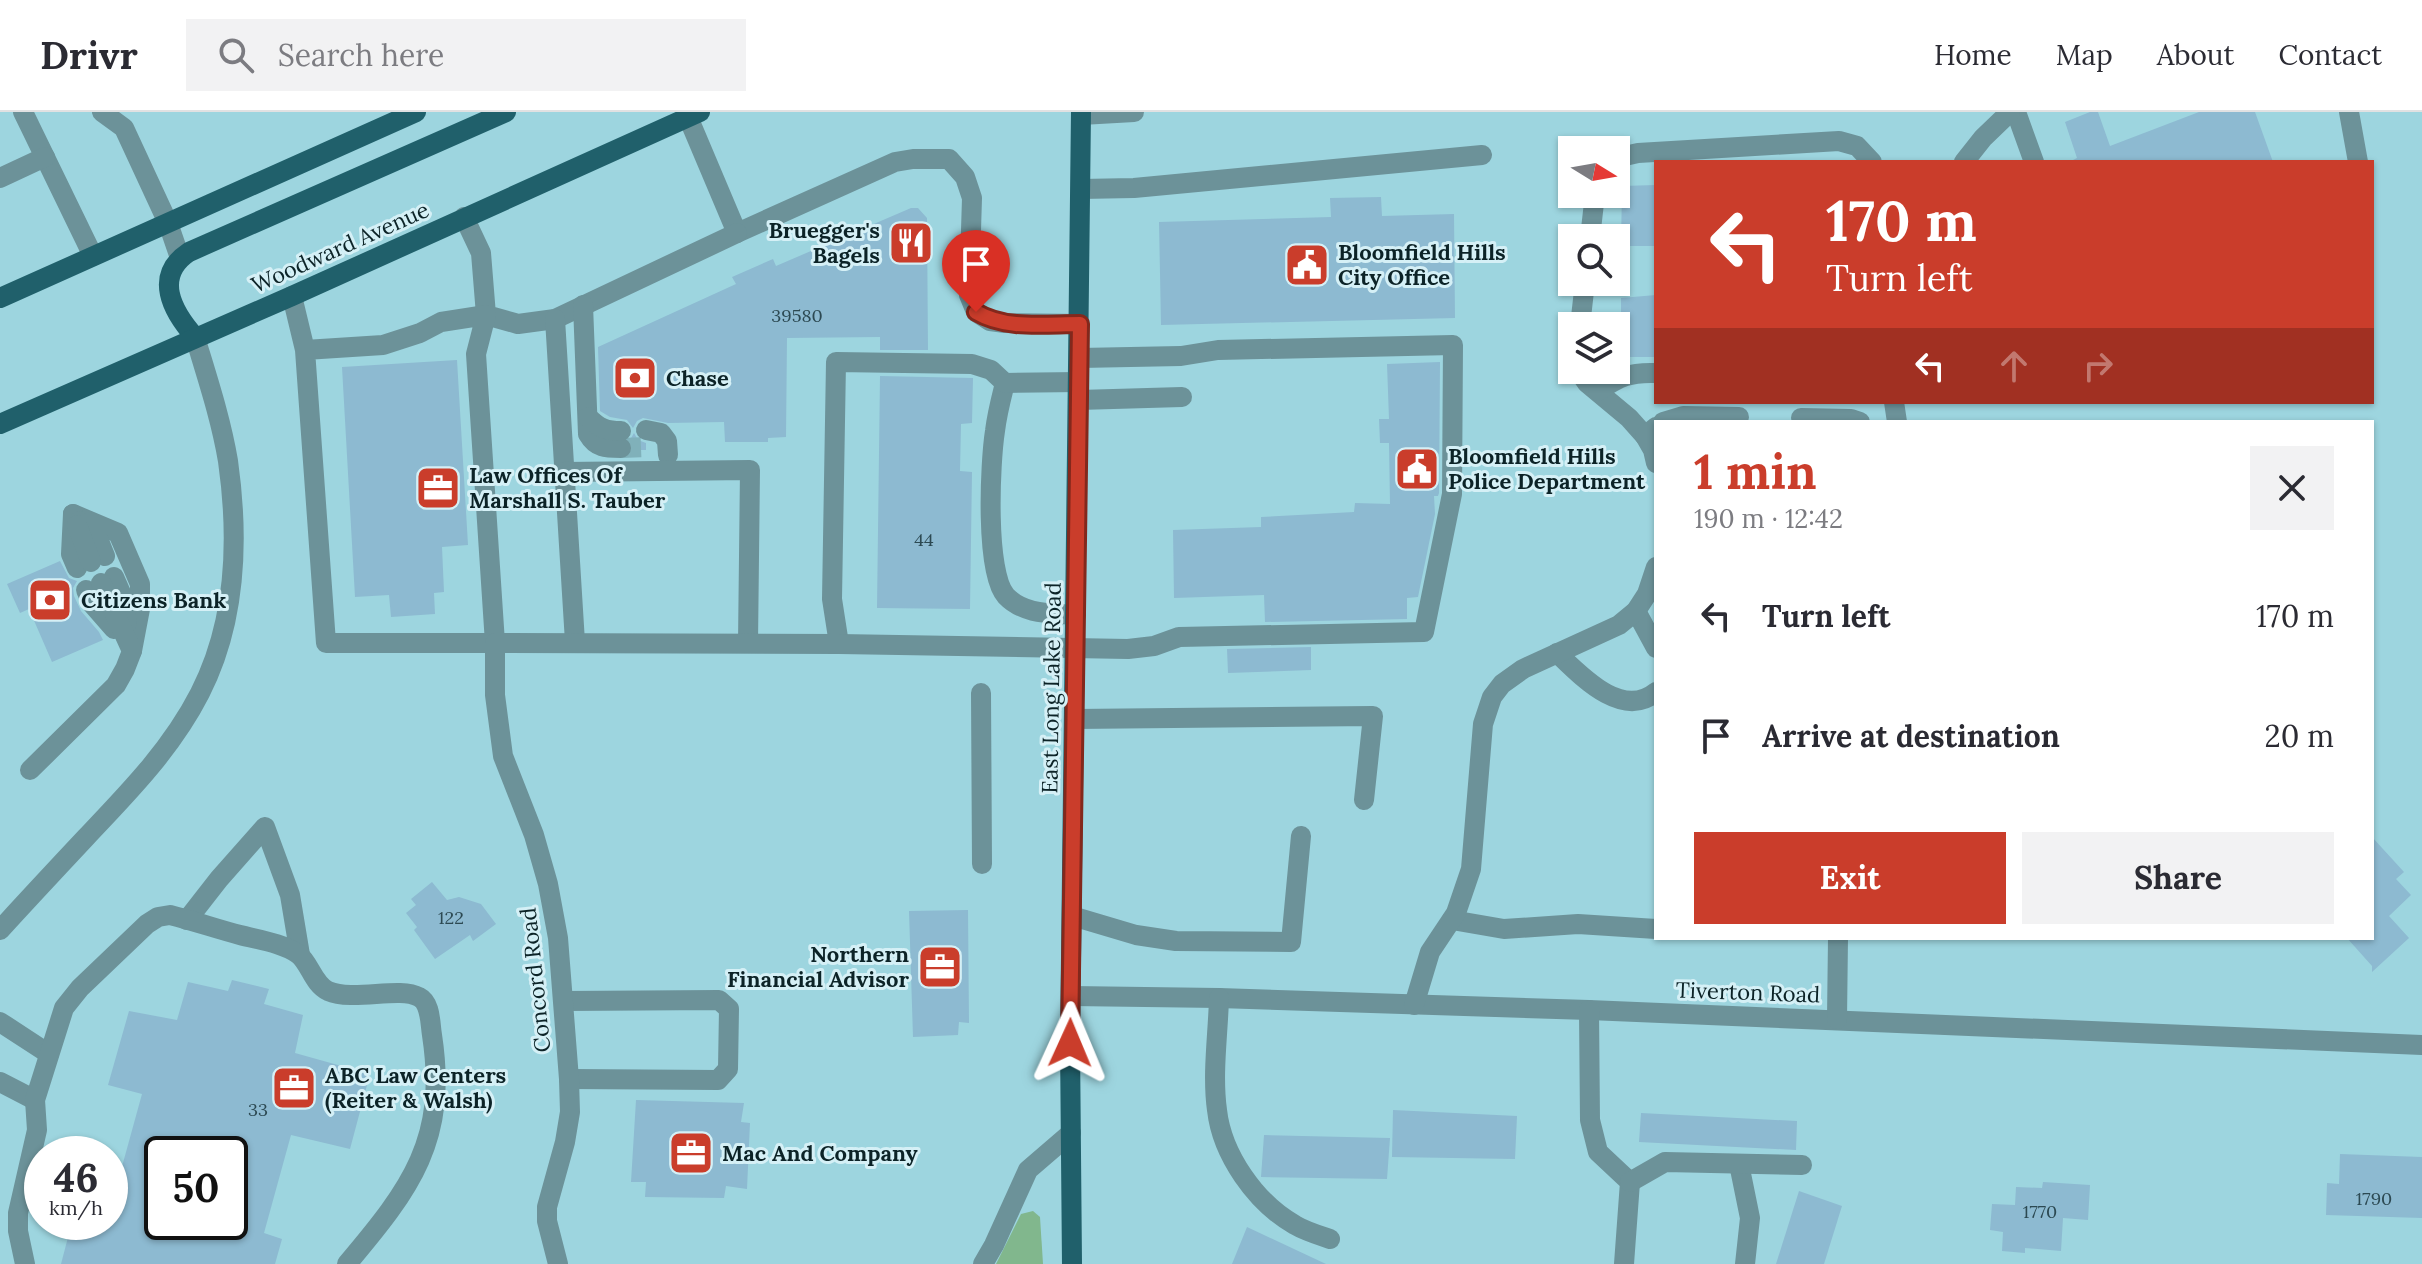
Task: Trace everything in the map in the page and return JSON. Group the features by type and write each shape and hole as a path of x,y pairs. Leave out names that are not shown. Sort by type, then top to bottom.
{"main road":[{"path":"0,298 416,112"},
{"path":"195,337 171,304 170,275 180,258 506,112"},
{"name":"East Long Lake Road","path":"1072,1264 1071,996 1081,113"},
{"name":"Woodward Avenue","path":"0,424 694,115"}],"street":[{"path":"23,112 93,256"},
{"path":"102,112 122,120 168,223 180,258"},
{"path":"1081,113 1134,112"},
{"path":"1966,160 1983,138 2013,112 2033,160"},
{"path":"2349,112 2358,160"},
{"path":"694,115 737,233"},
{"path":"1630,155 1839,141 1857,146 1870,160"},
{"path":"1081,189 1134,188 1482,155"},
{"path":"0,178 45,157"},
{"path":"305,350 383,345 420,333 441,322 486,315 518,324 555,319 895,162 913,159 949,159 965,177 972,198 969,295 976,312 990,321 1005,323 1080,324"},
{"name":"Concord Road","path":"464,217 481,253 486,315 476,354 495,643 495,695 503,756 534,835 548,884 558,938 564,1001 570,1112 547,1207 547,1221 558,1264"},
{"path":"292,296 305,350 326,643 748,643 1128,649 1154,646 1179,637 1424,632 1452,494 1453,345 1218,350 1181,356 1080,358"},
{"path":"583,305 588,434 593,443 604,448 621,439"},
{"path":"555,319 575,642"},
{"path":"0,930 114,809 169,743 201,692 220,644 232,587 234,515 227,458 215,403 195,337"},
{"path":"839,644 832,599 836,362 972,364 991,370 1005,383 1182,397"},
{"path":"1598,391 1622,376 1636,372 1654,373"},
{"path":"1005,383 994,434 992,472 992,547 996,572 1004,594 1017,605 1031,611 1076,615"},
{"path":"1588,384 1650,432 1654,454"},
{"path":"1670,420 1683,416 1739,417"},
{"path":"1801,418 1854,420"},
{"path":"646,439 669,463"},
{"path":"564,472 669,463 750,470 748,643"},
{"path":"73,514 99,541 91,562 71,554 73,514"},
{"path":"30,770 116,685 132,651 140,609 140,584 118,533 73,514"},
{"path":"1414,1005 1430,952 1463,899 1471,869 1483,724 1488,704 1496,690 1523,669 1619,625 1636,611 1647,594 1654,573"},
{"path":"100,583 132,651"},
{"path":"1636,611 1654,644"},
{"path":"1557,653 1582,677 1608,695 1634,701 1654,694"},
{"path":"981,693 982,864"},
{"path":"1075,719 1373,716 1364,800"},
{"path":"187,920 265,827 290,895 300,955 325,990 343,995 407,994 419,997 427,1005 437,1067 434,1111 424,1153 386,1217 347,1264"},
{"path":"1072,916 1136,935 1176,941 1291,942 1301,836"},
{"path":"25,1264 18,1231 18,1213 37,1130 35,1100 64,1008 80,988 147,924 158,917 170,915 273,944 300,955"},
{"path":"1452,920 1504,929 1578,924 1654,929"},
{"path":"1837,1019 1838,940"},
{"name":"Tiverton Road","path":"1071,996 1589,1010 2422,1045"},
{"path":"1219,998 1215,1091 1219,1124 1230,1152 1239,1170 1264,1201 1295,1225 1330,1239"},
{"path":"564,1001 719,1000 729,1009 728,1069 718,1080 569,1079"},
{"path":"1589,1010 1590,1120 1598,1152 1630,1182"},
{"path":"0,1022 49,1054"},
{"path":"0,1082 35,1100"},
{"path":"983,1264 1028,1170 1071,1133"},
{"path":"1630,1182 1665,1162 1802,1165"},
{"path":"1739,1164 1750,1218 1745,1264"},
{"path":"1624,1264 1630,1182"}],"green space":[{"path":"1033,1211 1040,1217 1043,1264 996,1264 1021,1214"}],"building":[{"path":"2098,112 2110,146 2199,112 2255,112 2272,160 2073,160 2077,158 2065,122"},
{"path":"1654,185 1654,246 1630,246 1630,224 1621,224 1622,208 1630,208 1630,186"},
{"name":"Bloomfield Hills City Office","path":"1381,197 1382,216 1454,214 1455,318 1161,325 1159,222 1331,217 1330,198"},
{"path":"911,208 918,208 927,218 928,350 880,350 880,337 787,338 786,437 768,438 768,442 725,442 724,422 668,423 643,418 633,428 627,420 610,417 600,411 598,347 736,284 732,277 773,259 776,266"},
{"path":"1654,295 1654,357 1630,357 1630,312 1621,312 1621,298"},
{"path":"457,360 468,545 442,547 444,592 434,593 435,614 391,617 389,595 355,597 342,367"},
{"name":"Bloomfield Hills Police Department","path":"1440,362 1439,493 1434,496 1435,514 1418,597 1407,598 1407,619 1265,622 1264,595 1174,598 1173,530 1261,527 1261,517 1354,512 1355,503 1390,504 1389,443 1380,443 1379,419 1389,419 1387,364"},
{"path":"880,376 973,378 972,423 961,424 960,471 972,472 970,609 877,608"},
{"path":"634,433 638,440 646,443 646,450 633,450 630,440"},
{"name":"Citizens Bank","path":"60,561 69,578 77,581 73,588 74,596 81,611 103,640 52,662 29,609 20,613 7,584"},
{"path":"1311,647 1311,670 1228,673 1227,649"},
{"path":"2374,839 2404,872 2396,879 2411,895 2389,916 2409,938 2372,972 2372,966 2349,940 2374,940"},
{"path":"432,882 447,900 459,897 481,904 496,924 473,941 470,935 435,959 406,913 416,905 411,899"},
{"name":"Northern Financial Advisor","path":"968,910 969,1023 959,1022 958,1035 913,1037 909,911"},
{"path":"232,980 269,989 264,1004 303,1015 295,1053 370,1074 350,1149 291,1135 264,1233 282,1239 275,1264 61,1264 67,1240 128,1240 128,1145 142,1094 108,1085 129,1011 177,1020 188,982 228,991"},
{"name":"Mac And Company","path":"636,1100 744,1103 741,1122 750,1123 747,1189 726,1186 724,1198 645,1197 646,1182 631,1182"},
{"path":"1393,1110 1517,1116 1515,1159 1392,1157"},
{"path":"1641,1113 1797,1121 1796,1150 1639,1142"},
{"path":"1264,1135 1390,1138 1387,1179 1261,1177"},
{"path":"2340,1154 2422,1157 2422,1218 2326,1215 2327,1183 2339,1184"},
{"path":"2043,1182 2090,1185 2088,1220 2063,1218 2061,1251 2025,1248 2025,1253 2002,1251 2003,1232 1990,1230 1992,1204 2015,1205 2016,1187 2042,1188"},
{"path":"1799,1191 1842,1206 1824,1264 1776,1264"},
{"path":"1247,1227 1326,1264 1232,1264"}],"tunnel":[{"path":"621,448 646,447"}],"place":[{"name":"Bruegger's Bagels","path":"911,243"},
{"name":"Bloomfield Hills City Office","path":"1307,265"},
{"name":"Chase","path":"635,378"},
{"name":"Bloomfield Hills Police Department","path":"1417,469"},
{"name":"Law Offices Of Marshall S. Tauber","path":"438,488"},
{"name":"Citizens Bank","path":"50,600"},
{"name":"Northern Financial Advisor","path":"940,967"},
{"name":"ABC Law Centers (Reiter & Walsh)","path":"294,1088"},
{"name":"Mac And Company","path":"691,1153"}],"route":[{"path":"976,312 990,321 1005,323 1080,324 1070,1043"}]}
